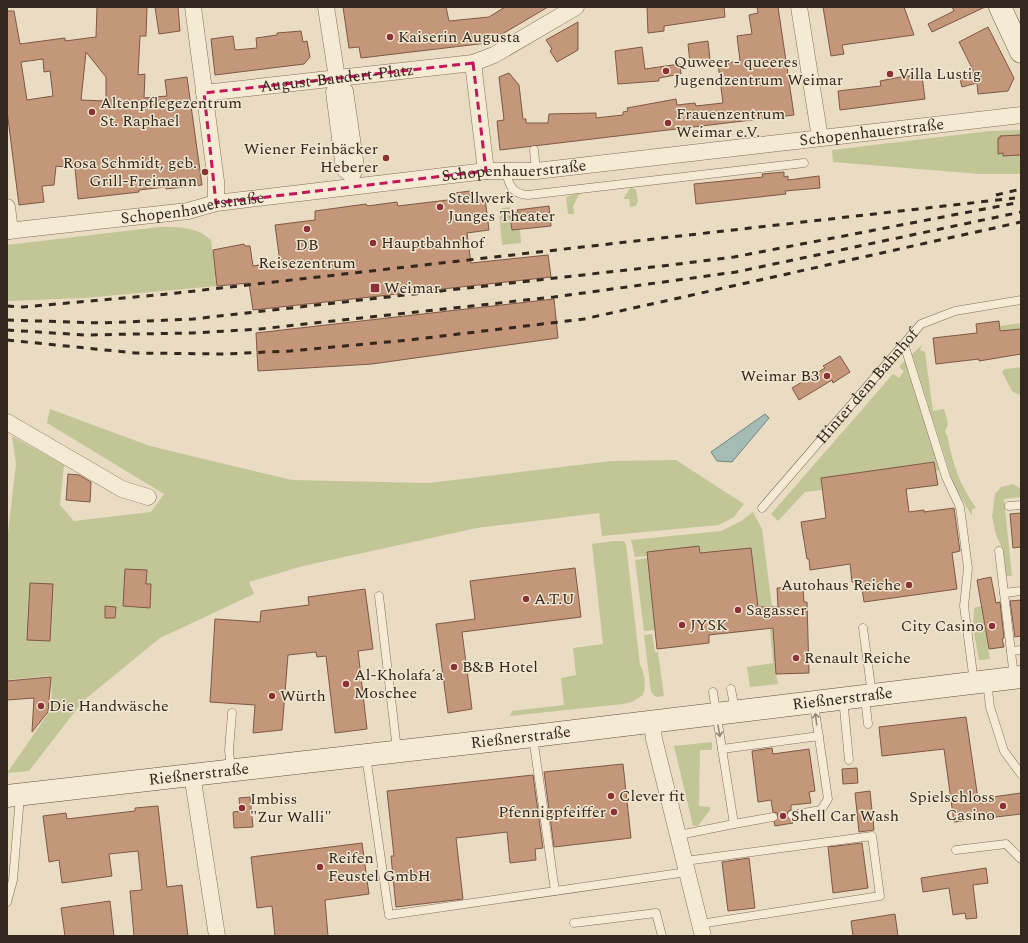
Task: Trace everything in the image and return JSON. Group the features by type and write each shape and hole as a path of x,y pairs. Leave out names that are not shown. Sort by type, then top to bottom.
{"street":[{"path":"193,7 216,181 216,203"},
{"path":"326,7 337,78"},
{"path":"799,7 820,138"},
{"name":"August-Baudert-Platz","path":"204,93 472,63 494,55 569,9"},
{"path":"1010,14 1021,52"},
{"path":"472,63 486,171"},
{"name":"Schopenhauerstraße","path":"9,231 188,211 216,203 486,171 506,172 536,170 1021,114"},
{"path":"7,206 9,231"},
{"path":"7,422 122,489 148,496"},
{"name":"Rießnerstraße","path":"14,795 532,736 1017,677"},
{"path":"652,721 701,930"},
{"path":"192,774 217,936"}],"lane":[{"path":"534,150 536,170"},
{"path":"506,172 511,187 521,194 528,195 804,164"},
{"name":"Hinter dem Bahnhof","path":"762,508 921,324 956,311 1021,300"},
{"path":"904,344 946,477 960,506 968,568 964,606 980,681 1004,751 1021,774"},
{"path":"1009,506 1021,504"},
{"path":"999,552 1010,651 1017,677"},
{"path":"1004,593 1021,591"},
{"path":"379,596 397,751"},
{"path":"863,628 868,694 868,724"},
{"path":"1010,651 1021,650"},
{"path":"731,689 725,712 722,750 734,824"},
{"path":"713,692 725,712"},
{"path":"843,698 849,760"},
{"path":"792,815 821,810 828,799 814,701"},
{"path":"231,770 229,750 232,713"},
{"path":"532,736 555,891"},
{"path":"722,750 819,736"},
{"path":"366,754 389,914 555,891 686,866 872,836 880,896 701,930"},
{"name":"Rießnerstraße","path":"7,902 13,880 14,795"},
{"path":"679,836 773,817"},
{"path":"956,850 1006,844 1021,859"},
{"path":"574,923 656,913 662,936"}],"highlighted area":[{"path":"473,63 486,171 216,203 204,93"}],"green space":[{"path":"1021,130 1021,174 980,174 833,162 832,150 990,131"},
{"path":"631,187 636,190 638,201 636,206 630,207 629,199 623,199"},
{"path":"580,193 573,206 574,214 568,214 566,197"},
{"path":"510,207 512,230 520,229 521,243 502,245 499,211 502,208"},
{"path":"159,227 186,228 199,232 211,240 217,286 85,298 7,301 7,245"},
{"path":"1021,323 1021,329 1000,331 1000,326"},
{"path":"922,345 920,350 925,352 933,411 944,409 948,424 945,432 952,456 965,490 976,508 972,509 972,516 954,486 912,354"},
{"path":"905,360 940,470 936,471 934,462 821,478 822,490 805,492 778,521 771,514 893,374 899,378 904,371 899,367"},
{"path":"1021,367 1021,394 1019,395 1012,391 1002,372 1005,369"},
{"path":"50,409 150,446 292,480 429,483 611,461 676,460 744,504 734,517 719,525 602,536 599,513 477,528 303,566 249,582 254,594 160,638 83,701 29,771 7,773 52,708 51,676 7,680 7,541 16,464 12,436 64,465 60,505 74,521 151,512 164,494 47,423"},
{"path":"1013,484 1021,489 1021,497 1004,499 1012,576 1006,576 1003,550 996,535 992,516 995,494 1001,487"},
{"path":"753,512 762,529 772,607 776,674 778,684 750,687 747,667 773,663 770,629 760,629 751,548 700,553 699,546 647,552 647,556 635,557 631,540 721,531 741,521"},
{"path":"624,541 626,544 640,665 644,680 643,695 632,702 623,704 510,716 512,711 564,705 561,678 576,675 573,648 603,644 592,544"},
{"path":"647,558 655,630 644,631 635,560"},
{"path":"981,606 990,659 979,660 973,628 974,608"},
{"path":"652,634 655,652 658,652 664,696 656,697 651,692 644,635"},
{"path":"712,742 712,750 700,750 699,806 710,807 710,810 698,826 693,826 674,746"}],"water":[{"path":"765,414 769,418 732,462 717,461 711,452"}],"building":[{"path":"97,7 147,7 146,36 140,36 138,75 145,74 144,98 167,96 165,80 187,77 202,185 139,190 139,192 78,199 75,168 56,166 54,185 42,186 44,202 19,205 7,111 7,11 14,11 20,44 65,38 65,41 96,37","holes":["86,52 106,77 106,101 81,100","43,59 44,72 50,71 53,96 27,100 21,62"]},
{"path":"155,7 178,7 180,31 159,34"},
{"path":"343,7 446,7 449,21 489,17 505,7 548,7 487,43 361,58 359,47 349,48"},
{"path":"647,7 724,7 725,17 664,26 664,31 648,33"},
{"path":"757,7 778,7 794,115 500,150 497,121 504,120 499,77 509,73 519,85 523,119 526,119 526,123 548,123 549,114 596,113 596,118 623,115 623,112 628,111 627,108 676,99 677,105 695,103 696,106 723,103 718,64 740,61 737,36 752,34 749,15 758,13"},
{"path":"823,7 904,7 914,35 842,45 844,54 831,56"},
{"path":"952,7 985,7 932,32 928,24 954,11"},
{"path":"578,22 578,50 557,62 550,51 552,49 546,40"},
{"path":"988,27 1014,78 1008,91 978,94 977,83 962,87 959,76 974,72 959,42"},
{"path":"301,31 303,42 307,41 310,57 304,64 215,75 211,39 233,36 235,50 257,48 256,38 277,35 277,33"},
{"path":"708,41 710,60 690,63 688,44"},
{"path":"642,47 645,69 680,64 681,74 659,78 659,81 618,84 615,51"},
{"path":"906,76 922,76 925,99 840,110 838,91 881,86 880,81"},
{"path":"1021,135 1021,155 1003,156 1003,153 998,154 998,138 1000,138 1000,136"},
{"path":"784,172 784,177 788,176 788,180 819,176 820,188 785,191 786,194 696,204 694,184 763,177 762,174"},
{"path":"470,191 471,200 485,198 489,230 467,233 471,263 548,255 551,277 253,310 249,283 217,286 213,250 244,244 245,246 250,246 253,266 280,262 275,225 315,220 315,211 366,204 367,206 397,202 398,206 456,199 455,193"},
{"path":"549,206 551,226 512,230 510,215 518,212 517,210"},
{"path":"554,299 558,338 372,364 258,371 256,333"},
{"path":"999,321 1000,331 1021,329 1021,354 979,361 979,359 936,364 933,338 977,333 976,324"},
{"name":"Weimar B3","path":"840,356 850,372 833,383 832,380 799,400 792,388 825,368 823,366"},
{"path":"934,462 938,485 906,489 909,512 924,510 924,512 954,508 960,551 952,553 957,589 864,602 861,581 852,582 850,564 810,570 801,522 826,518 821,478"},
{"path":"68,474 79,475 91,482 90,502 66,500"},
{"path":"1021,513 1021,547 1013,548 1010,514"},
{"path":"699,546 700,553 751,548 758,607 778,607 777,588 803,588 804,602 807,602 809,673 776,674 773,628 709,635 709,643 657,649 647,552"},
{"path":"575,568 581,617 462,632 472,709 448,713 436,624 475,619 470,581"},
{"path":"125,569 147,570 146,584 151,584 150,608 123,606"},
{"name":"City Casino","path":"991,577 996,603 1000,602 1004,638 1002,639 1004,647 989,649 977,580"},
{"path":"30,583 53,584 50,641 27,640"},
{"path":"365,589 373,649 358,651 367,729 335,733 326,656 317,657 316,652 288,655 282,730 253,733 255,705 210,702 215,619 260,622 261,611 309,605 308,597"},
{"path":"1021,600 1021,636 1015,637 1010,601"},
{"path":"105,606 116,607 115,618 105,618"},
{"name":"Die Handwäsche","path":"51,677 48,712 32,732 34,698 7,700 7,681"},
{"path":"966,717 978,799 1021,793 1021,814 954,822 944,749 882,756 879,727"},
{"path":"772,748 773,754 809,749 815,791 809,792 811,803 791,805 791,810 788,811 787,816 793,823 775,826 774,822 778,816 777,813 773,812 771,800 758,802 752,751"},
{"path":"623,764 631,838 554,847 544,772"},
{"path":"857,768 858,783 843,784 842,769"},
{"path":"533,775 543,848 535,849 536,860 510,863 507,832 456,838 463,899 396,907 391,856 394,856 387,791"},
{"path":"870,791 874,830 859,832 855,793"},
{"path":"250,797 253,827 234,828 233,812 240,811 239,798"},
{"path":"158,806 167,887 182,885 188,936 134,936 130,891 142,890 138,851 109,854 112,876 62,883 59,860 49,862 43,816 66,813 67,819 135,811 135,808"},
{"path":"362,843 369,894 325,900 328,936 275,936 272,906 257,908 251,857"},
{"path":"862,843 868,888 833,893 828,847"},
{"path":"749,858 755,908 728,911 722,862"},
{"path":"986,868 988,883 973,885 977,918 966,919 965,913 953,915 949,888 923,892 921,878"},
{"path":"110,901 114,936 65,936 61,908"},
{"path":"895,914 898,936 853,936 851,921"}],"railway":[{"path":"996,195 1021,189"},
{"path":"7,306 23,307 168,294 1015,198"},
{"path":"7,320 102,323 193,319 662,266 734,257 1021,202"},
{"path":"7,330 85,335 193,333 260,329 554,297 736,272 1021,212"},
{"path":"7,340 135,353 224,354 290,351 409,340 584,319 1021,222"}],"place":[{"name":"Kaiserin Augusta","path":"390,37"},
{"name":"Quweer - queeres Jugendzentrum Weimar","path":"666,71"},
{"name":"Villa Lustig","path":"890,74"},
{"name":"Altenpflegezentrum St. Raphael","path":"92,112"},
{"name":"Frauenzentrum Weimar e.V.","path":"668,123"},
{"name":"Wiener Feinbäcker Heberer","path":"386,158"},
{"name":"Rosa Schmidt, geb. Grill-Freimann","path":"205,172"},
{"name":"Stellwerk Junges Theater","path":"440,207"},
{"name":"DB Reisezentrum","path":"307,229"},
{"name":"Hauptbahnhof","path":"373,243"},
{"name":"Weimar","path":"375,288"},
{"name":"Weimar B3","path":"827,376"},
{"name":"Autohaus Reiche","path":"909,585"},
{"name":"A.T.U","path":"526,599"},
{"name":"Sagasser","path":"738,610"},
{"name":"JYSK","path":"682,625"},
{"name":"City Casino","path":"992,626"},
{"name":"Renault Reiche","path":"796,658"},
{"name":"B&B Hotel","path":"454,667"},
{"name":"Al-Kholafa´a Moschee","path":"346,684"},
{"name":"Würth","path":"272,696"},
{"name":"Die Handwäsche","path":"41,706"},
{"name":"Clever fit","path":"611,796"},
{"name":"Spielschloss Casino","path":"1003,806"},
{"name":"Imbiss \"Zur Walli\"","path":"242,808"},
{"name":"Pfennigpfeiffer","path":"614,812"},
{"name":"Shell Car Wash","path":"783,816"},
{"name":"Reifen Feustel GmbH","path":"320,867"}]}
